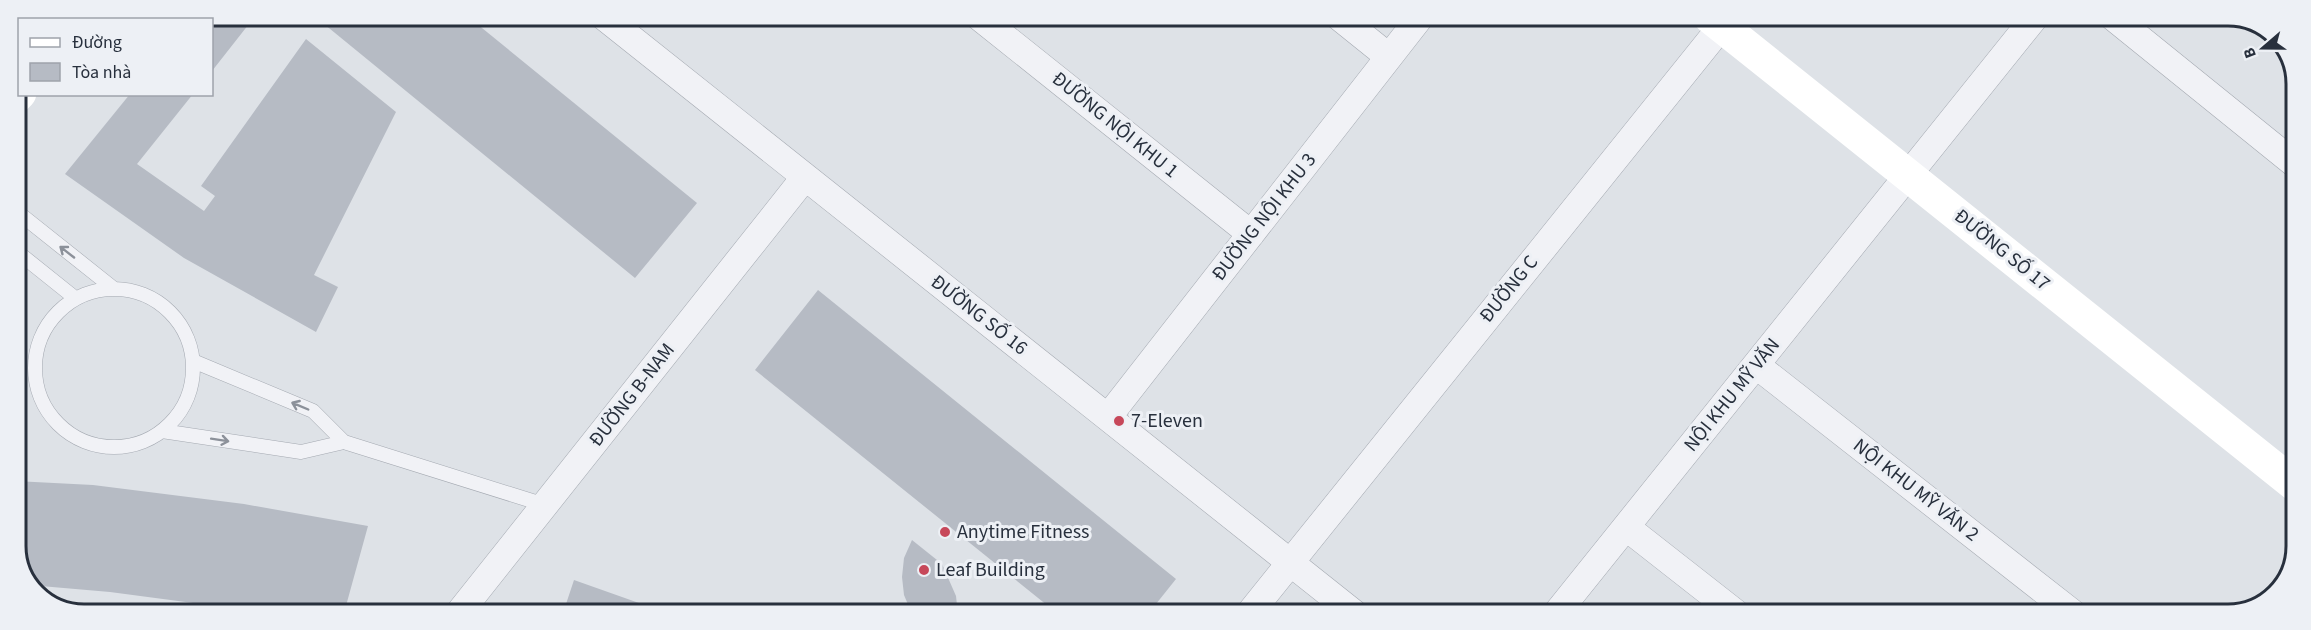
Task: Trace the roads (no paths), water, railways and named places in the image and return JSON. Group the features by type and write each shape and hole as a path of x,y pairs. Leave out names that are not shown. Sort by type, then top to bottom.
{"street":[{"name":"ĐƯỜNG SỐ 16","path":"616,26 1342,604"},
{"name":"ĐƯỜNG NỘI KHU 1","path":"991,26 1251,234"},
{"path":"1350,26 1389,57"},
{"name":"ĐƯỜNG NỘI KHU 3","path":"1108,417 1413,26"},
{"name":"ĐƯỜNG C","path":"1257,604 1715,26"},
{"name":"ĐƯỜNG SỐ 17","path":"1727,26 1908,175 2286,477"},
{"name":"NỘI KHU MỸ VĂN","path":"1564,604 2028,26"},
{"path":"2124,26 2285,156"},
{"name":"ĐƯỜNG B-NAM","path":"466,604 805,177"},
{"name":"NỘI KHU MỸ VĂN 2","path":"1756,365 2061,604"},
{"path":"1626,527 1723,604"}],"lane":[{"path":"26,219 113,288 145,295 172,314 187,336 193,361 192,381 180,412 162,431 127,447 101,447 76,438 47,411 37,387 37,348 55,314 75,298 113,288"},
{"path":"26,259 75,298"},
{"path":"193,361 313,411 344,442 545,505"},
{"path":"162,431 301,452 344,442"}],"place":[{"name":"7-Eleven","path":"1119,421"},
{"name":"Anytime Fitness","path":"945,532"},
{"name":"Leaf Building","path":"924,570"}]}
